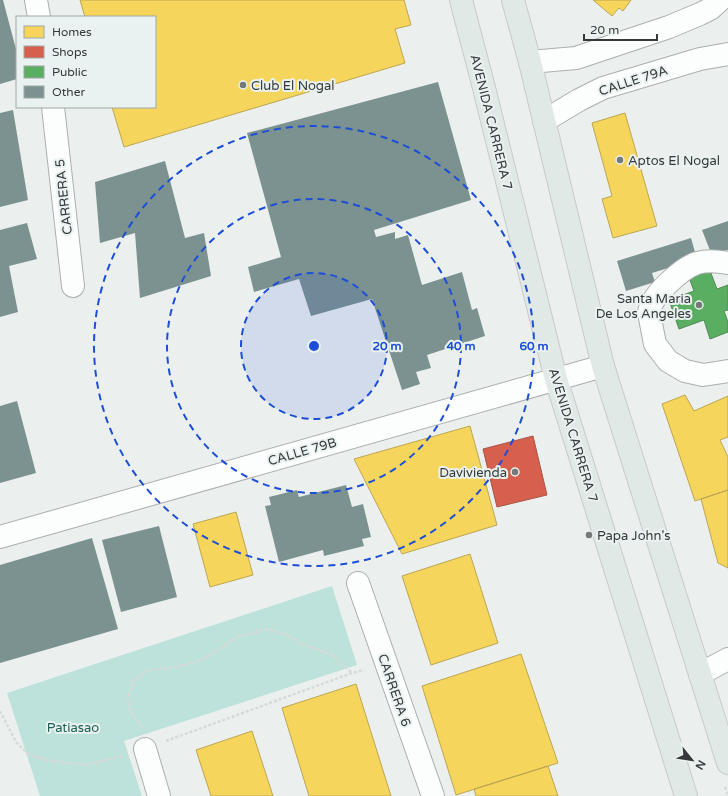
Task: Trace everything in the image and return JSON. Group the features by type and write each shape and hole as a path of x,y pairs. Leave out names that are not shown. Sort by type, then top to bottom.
{"main road":[{"name":"AVENIDA CARRERA 7","path":"461,0 556,379 686,796"},
{"path":"513,0 530,62 603,366 728,763"}],"street":[{"path":"36,0 39,16"},
{"path":"530,62 576,58 669,27 710,9 720,0"},
{"path":"724,0 728,10"},
{"name":"CALLE 79A","path":"544,121 579,100 603,88 700,59 728,54"},
{"name":"CARRERA 5","path":"53,108 72,286"},
{"path":"728,263 711,261 697,263 682,271 657,295 649,313 655,344 668,361 684,371 703,375 728,371"},
{"name":"CALLE 79B","path":"0,537 603,366"},
{"name":"CARRERA 6","path":"358,583 433,796"},
{"path":"700,674 728,659"},
{"path":"145,749 159,796"}],"path":[{"path":"352,673 333,655 302,644 287,635 268,629 237,636 212,654 196,662 170,668 148,670 134,680 128,698 131,713 140,723 145,749 352,673 386,665"},
{"path":"0,711 16,742 29,755 46,760 85,764 114,759"}],"green space":[{"name":"Patiasao","path":"332,586 357,665 124,741 142,796 40,796 7,693"}],"building: Homes":[{"name":"Club El Nogal","path":"80,0 404,0 411,25 395,29 405,63 124,147 112,108 156,108 156,16 85,16"},
{"path":"593,0 631,0 623,11 619,8 612,16"},
{"name":"Aptos El Nogal","path":"625,113 657,226 613,238 602,199 612,196 592,123"},
{"path":"685,395 694,411 728,396 728,437 720,440 728,457 728,490 695,501 662,404"},
{"path":"470,426 497,525 402,554 354,459"},
{"path":"728,490 728,568 718,563 701,499"},
{"path":"236,512 253,575 210,587 193,524"},
{"path":"470,554 498,643 431,665 402,576"},
{"path":"521,654 558,763 456,795 422,686"},
{"path":"356,684 391,796 309,796 282,708"},
{"path":"252,731 273,796 211,796 196,750"},
{"path":"548,766 558,796 476,796 474,789"}],"building: Shops":[{"name":"Davivienda","path":"533,436 547,495 497,507 483,449"}],"building: Public":[{"name":"Santa Maria De Los Angeles","path":"709,268 717,289 728,285 728,310 724,311 728,322 728,332 710,339 704,320 679,329 669,300 694,291 688,275"}],"building: Other":[{"path":"0,0 3,0 16,49 16,79 0,84"},
{"path":"438,82 471,200 374,230 376,237 395,232 395,239 408,235 422,285 462,272 472,310 477,308 485,336 427,355 431,368 416,372 420,384 402,390 372,299 311,316 299,279 254,292 248,267 281,257 247,133"},
{"path":"13,110 28,200 0,207 0,113"},
{"path":"165,161 185,238 204,233 211,276 140,298 135,233 100,243 95,182"},
{"path":"728,221 728,250 711,253 702,230"},
{"path":"27,223 37,259 9,266 18,312 0,317 0,230"},
{"path":"691,238 697,259 652,273 655,282 626,291 617,261"},
{"path":"17,401 36,473 0,483 0,406"},
{"path":"346,485 352,507 363,504 371,537 362,539 364,546 324,556 323,550 279,562 265,506 271,505 269,497 297,490 299,497"},
{"path":"159,526 177,597 121,612 102,540"},
{"path":"92,538 118,629 0,663 0,565"}],"place":[{"name":"Club El Nogal","path":"243,85"},
{"name":"Aptos El Nogal","path":"620,160"},
{"name":"Santa Maria De Los Angeles","path":"699,305"},
{"name":"Davivienda","path":"515,472"},
{"name":"Papa John's","path":"589,535"}]}
